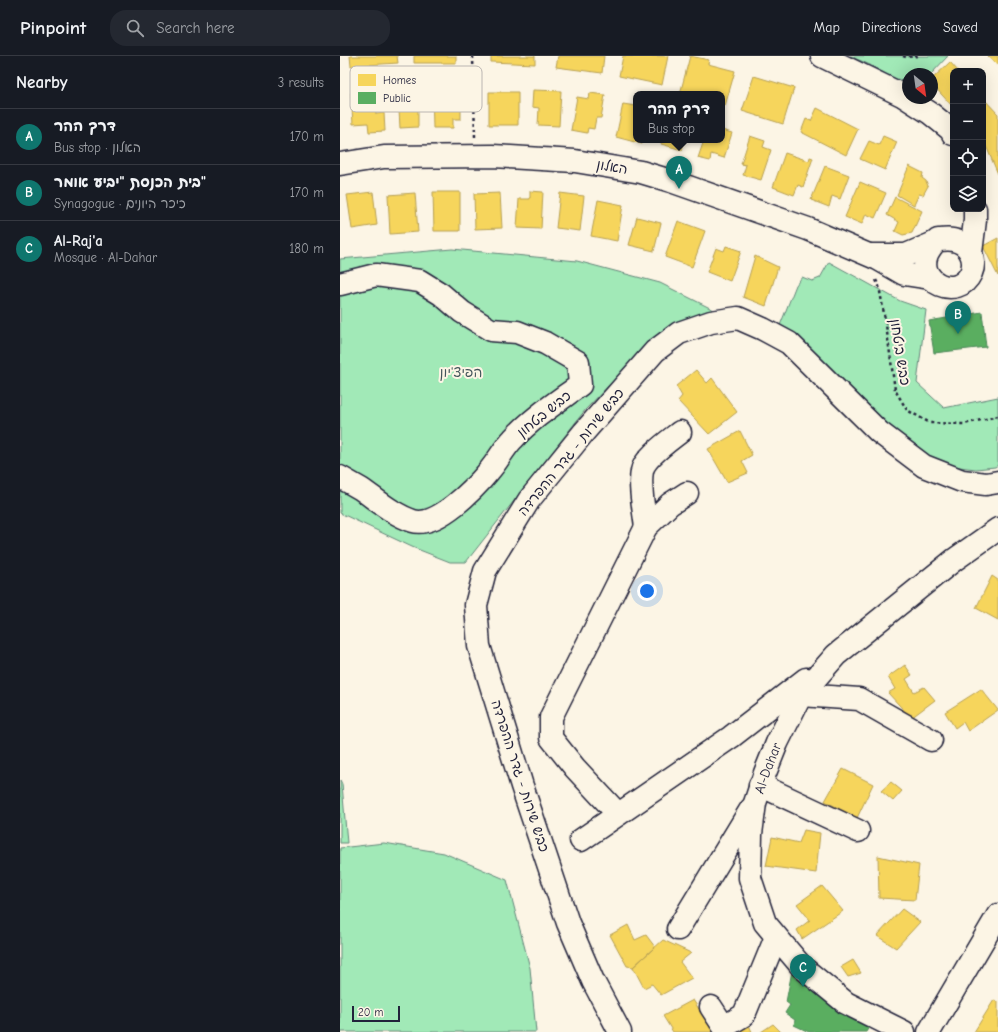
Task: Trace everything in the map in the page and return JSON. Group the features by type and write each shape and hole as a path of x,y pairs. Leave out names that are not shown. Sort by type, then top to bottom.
{"street":[{"path":"822,56 902,95 930,113 950,129"},
{"name":"האלון","path":"340,164 384,157 476,156 575,161 641,172 671,181 808,230 869,255 904,274 930,278"},
{"path":"964,212 958,227 942,234 935,242 925,259 925,268 930,278 938,285 952,288 960,285 969,277 972,270 973,261 971,253 975,212"},
{"path":"935,242 954,240 962,243 971,253"},
{"name":"האלון","path":"869,255 906,254 935,242"},
{"name":"כביש בטחון","path":"340,284 376,275 420,281 441,294 462,312 491,330 518,332 545,343 578,362 580,385 527,426 513,439 489,471 451,509 426,521 414,521 383,504 340,477"},
{"name":"כביש שירות - גדר ההפרדה","path":"620,1032 593,981 568,923 522,786 479,646 476,605 485,571 529,500 584,432 655,350 679,333 711,322 738,318 789,343 878,432 924,466 962,481 986,484 998,482"},
{"path":"646,527 642,497 642,470 653,454 680,432"},
{"path":"618,814 575,768 551,738 551,717 646,527 670,504 687,493"},
{"name":"Al-Dahar","path":"904,1032 846,1003 802,967 765,923 750,878 751,834 758,794 777,743 800,695 836,655 954,560 998,529"},
{"path":"581,840 731,737 836,655"},
{"path":"800,695 859,699 931,740"},
{"path":"678,929 758,794 858,830"},
{"path":"929,1032 998,915"},
{"path":"711,1007 724,1027 744,1015 776,936"}],"path":[{"path":"473,56 473,66"},
{"path":"902,56 919,56"},
{"path":"475,112 476,156"},
{"name":"כביש ביטחון","path":"875,279 879,286 882,302 895,390 907,410 930,423 964,424 998,416"}],"green space":[{"path":"850,56 948,56 937,68 902,68 902,84 870,65"},
{"name":"הפיצ'יון","path":"452,249 577,261 660,283 720,313 649,344 586,409 466,562 450,562 412,547 340,513 340,259"},
{"path":"829,262 900,301 926,310 917,383 944,408 998,397 998,465 995,467 976,469 943,465 912,444 777,333 796,285 802,277 812,281 820,278"},
{"path":"340,780 342,784 347,843 340,843"},
{"path":"384,843 444,853 507,880 530,968 536,1032 340,1032 340,848"}],"building: Homes":[{"path":"350,56 397,56 398,63 351,66"},
{"path":"414,56 456,56 456,63 414,63"},
{"path":"491,56 535,56 535,64 491,62"},
{"path":"558,56 604,56 602,73 556,67"},
{"path":"623,56 668,56 662,85 619,76"},
{"path":"690,56 709,60 708,64 735,71 725,106 725,91 681,91"},
{"path":"988,56 998,56 998,65"},
{"path":"950,62 955,68 950,68 950,104 938,91 938,73"},
{"path":"754,76 794,88 783,124 742,111"},
{"path":"533,90 561,91 559,126 538,125 539,108 532,107"},
{"path":"489,92 518,92 518,125 489,125"},
{"path":"590,93 605,95 601,118 596,118 594,129 588,128 587,133 571,130 577,97 589,99"},
{"path":"986,101 998,114 998,174 986,146"},
{"path":"623,104 633,106 633,142 616,137"},
{"path":"817,108 858,129 846,155 801,132 806,119 811,121"},
{"path":"352,112 376,112 376,114 384,113 385,131 369,132 368,123 353,124"},
{"path":"399,112 418,112 418,127 400,128"},
{"path":"433,112 461,112 461,119 453,119 453,128 433,128"},
{"path":"725,131 732,133 724,158 711,154 710,161 698,158 703,143 725,143"},
{"path":"750,136 765,141 763,147 771,150 761,180 743,175 746,165 741,164"},
{"path":"883,136 897,142 885,170 860,159 869,141 879,145"},
{"path":"661,143 684,143 682,150"},
{"path":"785,153 809,161 810,157 813,158 803,187 798,185 794,195 773,187"},
{"path":"825,166 849,175 840,199 832,196 829,207 811,200"},
{"path":"909,166 923,173 922,178 926,181 928,186 923,195 919,194 914,205 897,195"},
{"path":"860,182 886,193 875,218 866,214 862,224 845,217"},
{"path":"530,191 543,192 541,229 517,228 519,199 530,199"},
{"path":"373,192 377,225 352,229 347,195"},
{"path":"433,192 460,192 460,231 434,231"},
{"path":"415,193 418,232 390,234 388,195"},
{"path":"500,193 502,228 475,229 474,194"},
{"path":"560,193 584,196 580,231 556,228"},
{"path":"895,197 922,211 912,233 903,235 895,231 899,222 887,215"},
{"path":"598,200 623,205 617,241 591,236"},
{"path":"637,217 661,223 654,251 629,245"},
{"path":"678,221 705,231 692,267 665,257"},
{"path":"998,238 998,276 983,246"},
{"path":"726,246 741,251 730,281 707,272 716,248 724,251"},
{"path":"755,256 778,267 766,306 743,297"},
{"path":"696,370 707,383 712,378 737,412 709,434 678,401 682,396 676,386"},
{"path":"740,431 752,455 742,461 748,473 727,482 708,449"},
{"path":"992,576 998,580 998,620 976,608"},
{"path":"905,665 912,675 906,679 914,692 924,687 935,700 911,718 888,693 895,689 888,677"},
{"path":"981,689 998,710 968,731 963,722 955,728 945,712"},
{"path":"843,769 873,784 857,818 825,801"},
{"path":"891,782 902,791 893,801 881,791"},
{"path":"804,830 820,833 816,873 766,866 772,837 799,843"},
{"path":"878,856 919,865 915,900 879,898"},
{"path":"822,886 843,911 802,939 797,930 810,920 797,904"},
{"path":"902,909 920,922 896,948 877,936"},
{"path":"628,925 635,940 646,935 655,947 633,967 627,966 610,935"},
{"path":"663,940 691,953 680,962 692,978 661,995 652,984 644,988 633,967"},
{"path":"853,960 861,973 848,977 841,967"},
{"path":"693,1000 714,1032 673,1032 663,1016"},
{"path":"994,1000 998,1002 998,1032 974,1032"},
{"path":"747,1020 752,1032 725,1032"},
{"path":"773,1024 781,1032 761,1032"}],"building: Public":[{"path":"982,312 986,347 934,353 929,321"},
{"path":"792,971 872,1022 866,1032 809,1032 794,1025 795,1020 785,1013 790,1005 786,1002"}],"place":[{"name":"דרך ההר","path":"679,189"},
{"name":"בית הכנסת \"יביע אומר\"","path":"958,334"},
{"name":"Al-Raj'a","path":"803,987"}]}
